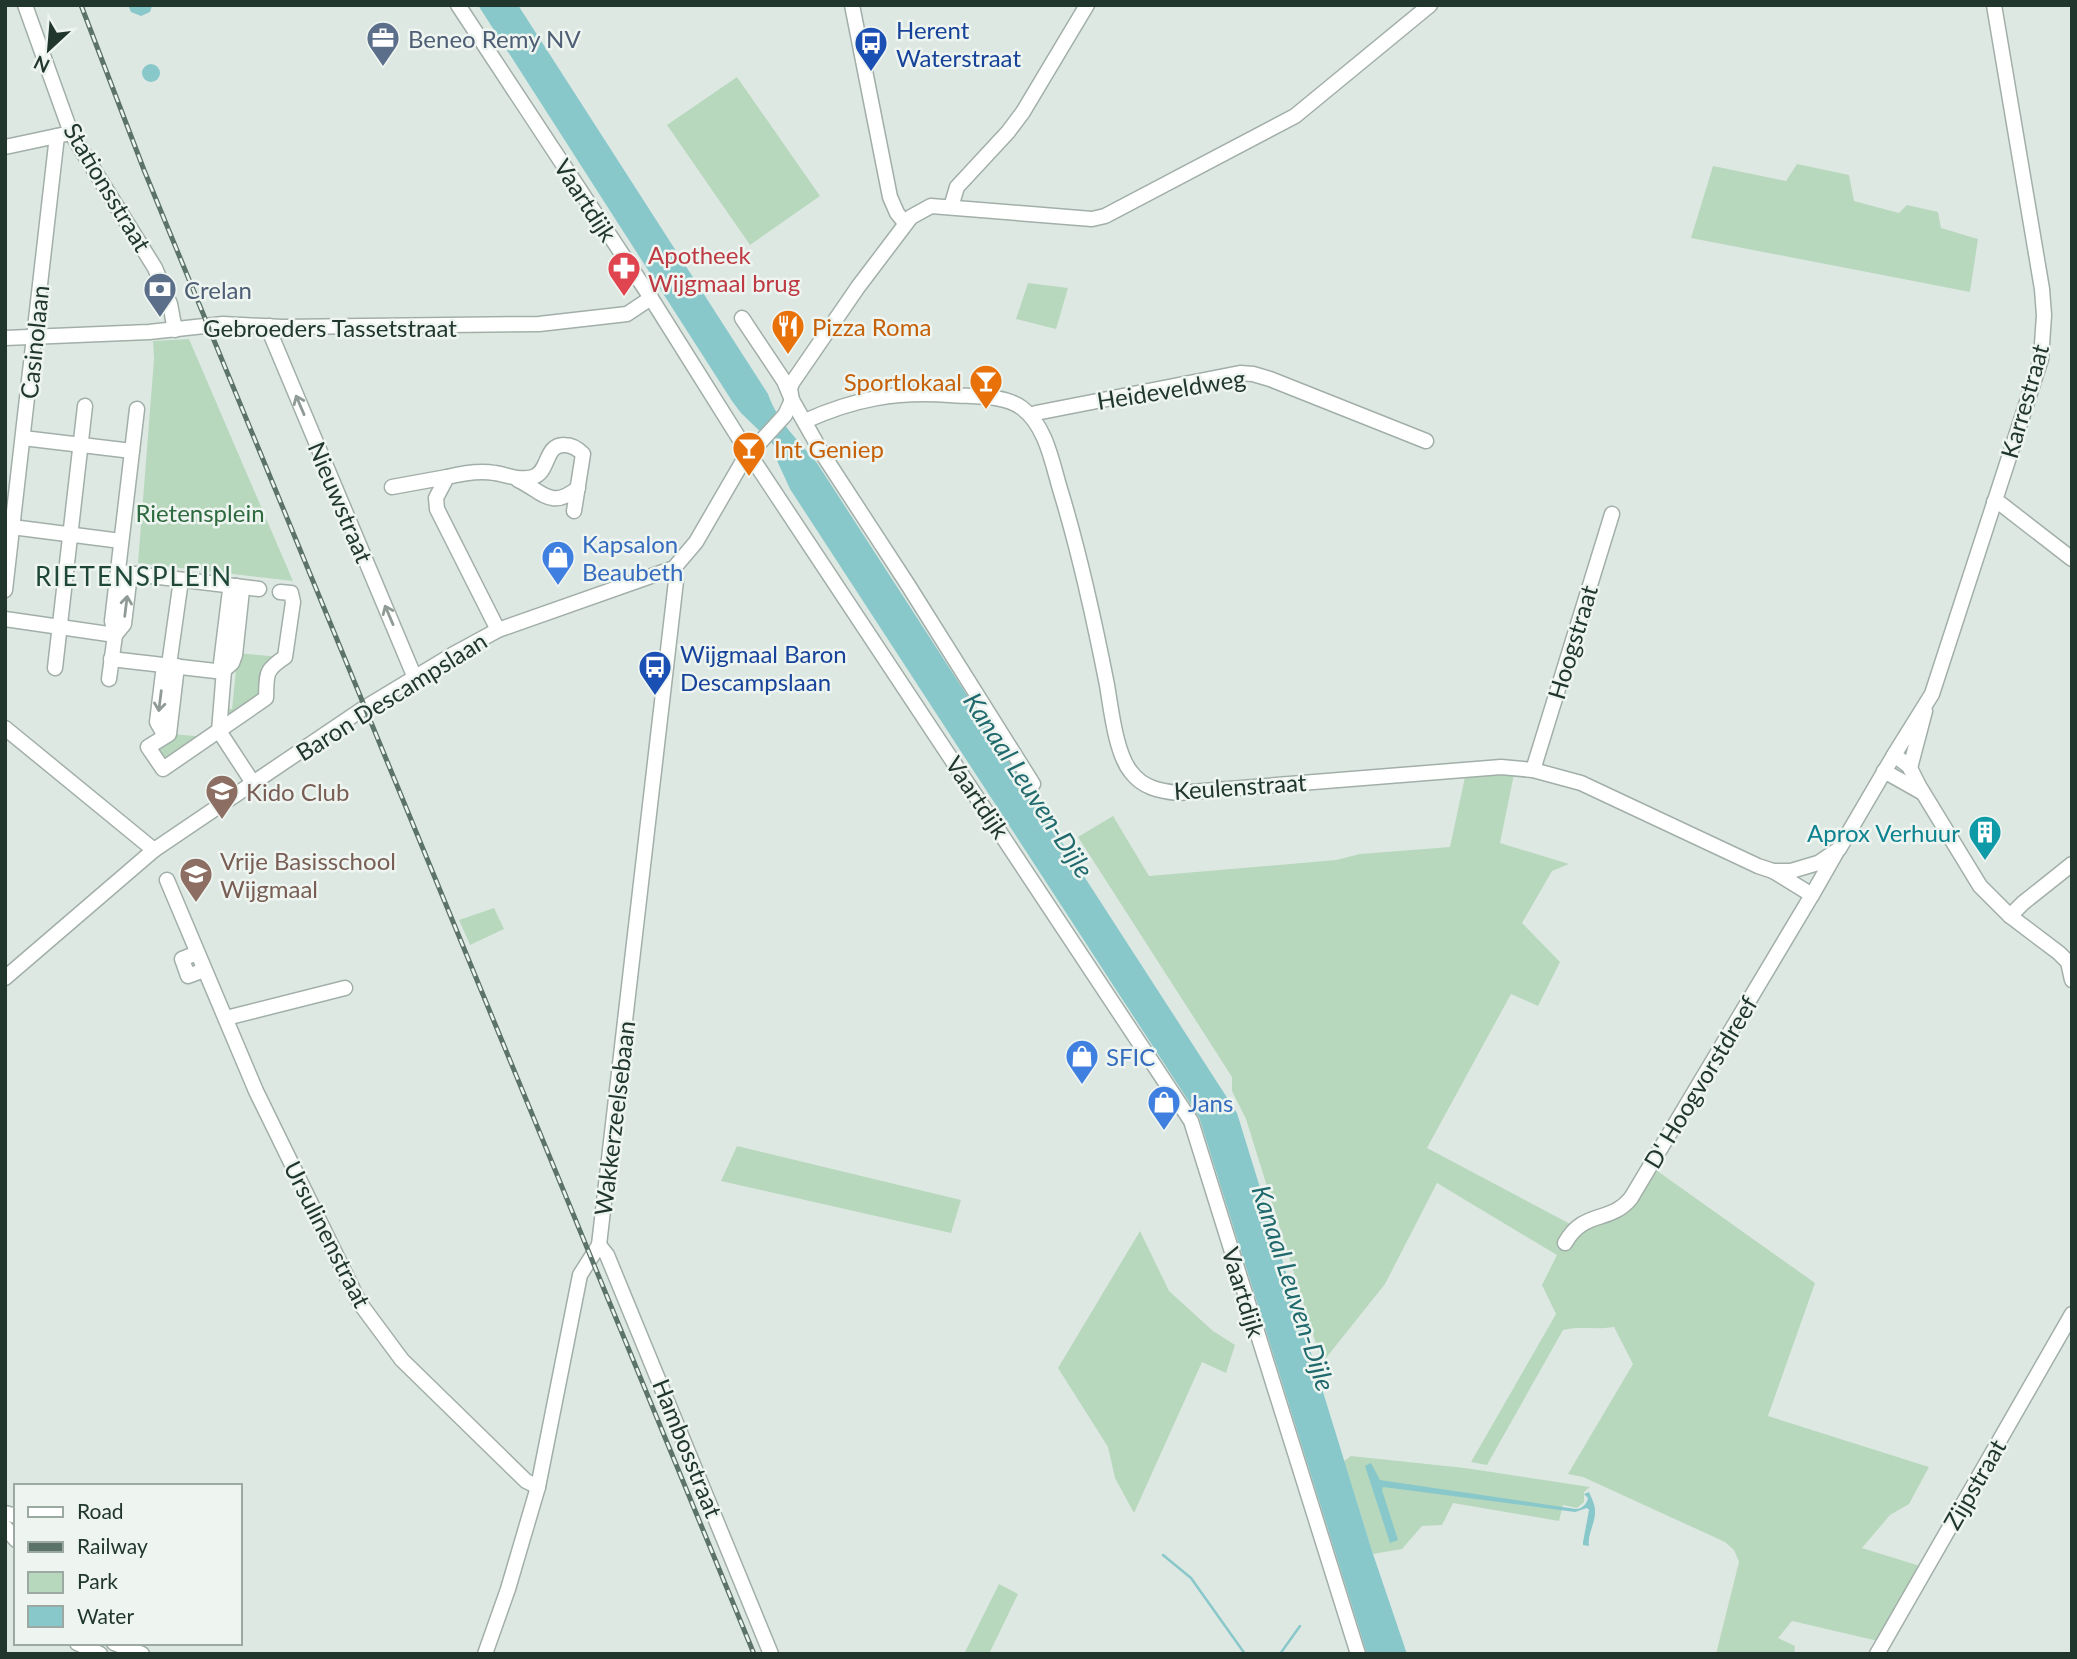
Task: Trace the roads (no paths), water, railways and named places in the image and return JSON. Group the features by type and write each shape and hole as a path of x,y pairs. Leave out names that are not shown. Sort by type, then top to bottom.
{"street":[{"name":"Stationsstraat","path":"25,5 64,134 151,260 167,295 175,330"},
{"name":"Vaartdijk","path":"458,5 750,454 1191,1121 1359,1654"},
{"path":"852,5 890,197 905,223"},
{"path":"951,207 957,187 1023,112 1087,5"},
{"path":"674,568 696,542 743,461 785,415 792,400 790,389 801,368 911,216 931,206 1092,219 1105,216 1295,116 1430,5"},
{"name":"Karrestraat","path":"1894,755 1931,694 2040,359 2044,315 2042,289 1994,5"},
{"path":"5,146 64,134"},
{"name":"Casinolaan","path":"5,590 33,337 64,134"},
{"name":"Gebroeders Tassetstraat","path":"5,338 175,330 223,324 539,324 627,314 651,298"},
{"path":"742,318 784,381 822,453 1033,783"},
{"name":"Nieuwstraat","path":"269,326 415,678"},
{"name":"Heideveldweg","path":"1031,416 1240,373 1270,379 1426,441"},
{"path":"805,422 864,400 893,394 921,393 997,399 1021,407 1031,416"},
{"path":"55,668 85,405"},
{"path":"109,679 115,635 124,624 121,541 137,409"},
{"name":"Keulenstraat","path":"1031,416 1043,436 1075,537 1124,760 1131,772 1145,785 1178,793 1501,767 1533,769 1581,783 1750,863 1773,870 1791,871 1818,863 1839,849"},
{"path":"23,438 132,452"},
{"path":"392,487 480,472 529,478 542,471 553,449 565,444 575,447 583,454 574,511"},
{"path":"447,477 436,498 437,509 498,630"},
{"path":"515,478 543,496 554,499 565,498 578,488"},
{"path":"1994,502 2001,504 2072,559"},
{"name":"Hoogstraat","path":"1533,769 1612,514"},
{"path":"12,527 121,541"},
{"name":"Baron Descampslaan","path":"5,978 154,850 361,710 498,630 674,568"},
{"name":"Wakkerzeelsebaan","path":"485,1654 508,1589 538,1486 580,1275 599,1245 676,580 674,568"},
{"path":"124,573 259,589"},
{"path":"181,580 170,666 169,734 148,747 163,769 266,698 268,672 285,657 293,602 291,593 280,592"},
{"path":"236,586 230,590 221,663 224,671 219,731 253,783"},
{"path":"5,619 115,635"},
{"path":"111,659 224,671"},
{"name":"Karrestraat","path":"1910,768 1925,705"},
{"path":"5,728 154,850"},
{"path":"1812,895 1894,755 1910,768 1980,886 2010,916 2068,962 2072,980"},
{"path":"1884,771 1923,793"},
{"path":"2010,916 2072,864"},
{"name":"Keulenstraat","path":"1773,870 1812,895"},
{"name":"Ursulinenstraat","path":"167,880 197,953 182,959 188,976 204,970 256,1091 359,1302 402,1360 526,1481 538,1486"},
{"name":"D' Hoogvorstdreef","path":"1564,1242 1585,1221 1614,1213 1630,1198 1812,895"},
{"path":"226,1018 345,988"},
{"name":"Hambosstraat","path":"599,1245 607,1255 648,1350 771,1654"},
{"name":"Zijpstraat","path":"1877,1654 2072,1314"},
{"path":"117,1645 142,1654"},
{"path":"68,1654 79,1646 100,1654"}],"water":[{"path":"128,5 152,6 150,12 141,16 131,12"},
{"path":"478,5 518,5 768,394 777,413 817,463 1237,1113 1373,1554 1407,1654 1367,1654 1199,1117 790,489 774,454 777,450 732,401"},
{"path":"151,64 157,67 160,73 157,79 151,82 145,79 142,73 145,67"},
{"path":"1371,1463 1380,1480 1576,1509 1585,1504 1588,1498 1584,1494 1589,1492 1595,1510 1589,1546 1583,1545 1589,1510 1587,1508 1575,1512 1383,1487 1398,1540 1390,1543 1365,1466"}],"waterway":[{"path":"1163,1555 1191,1578 1245,1654"},
{"path":"1280,1654 1300,1626"}],"railway":[{"path":"81,5 144,170 754,1654"}],"place":[{"name":"Beneo Remy NV","path":"383,68"},
{"name":"Herent Waterstraat","path":"871,73"},
{"name":"Apotheek Wijgmaal brug","path":"624,298"},
{"name":"Crelan","path":"160,319"},
{"name":"Pizza Roma","path":"788,356"},
{"name":"Sportlokaal","path":"986,411"},
{"name":"Int Geniep","path":"749,478"},
{"name":"Kapsalon Beaubeth","path":"558,587"},
{"name":"Wijgmaal Baron Descampslaan","path":"655,697"},
{"name":"Kido Club","path":"222,821"},
{"name":"Aprox Verhuur","path":"1985,862"},
{"name":"Vrije Basisschool Wijgmaal","path":"196,904"},
{"name":"SFIC","path":"1082,1086"},
{"name":"Jans","path":"1164,1132"}],"district":[{"name":"RIETENSPLEIN","path":"134,576"}],"park label":[{"name":"Rietensplein","path":"200,512"}],"water label":[{"name":"Kanaal Leuven-Dijle","path":"1029,785"},
{"name":"Kanaal Leuven-Dijle","path":"1294,1288"}]}
